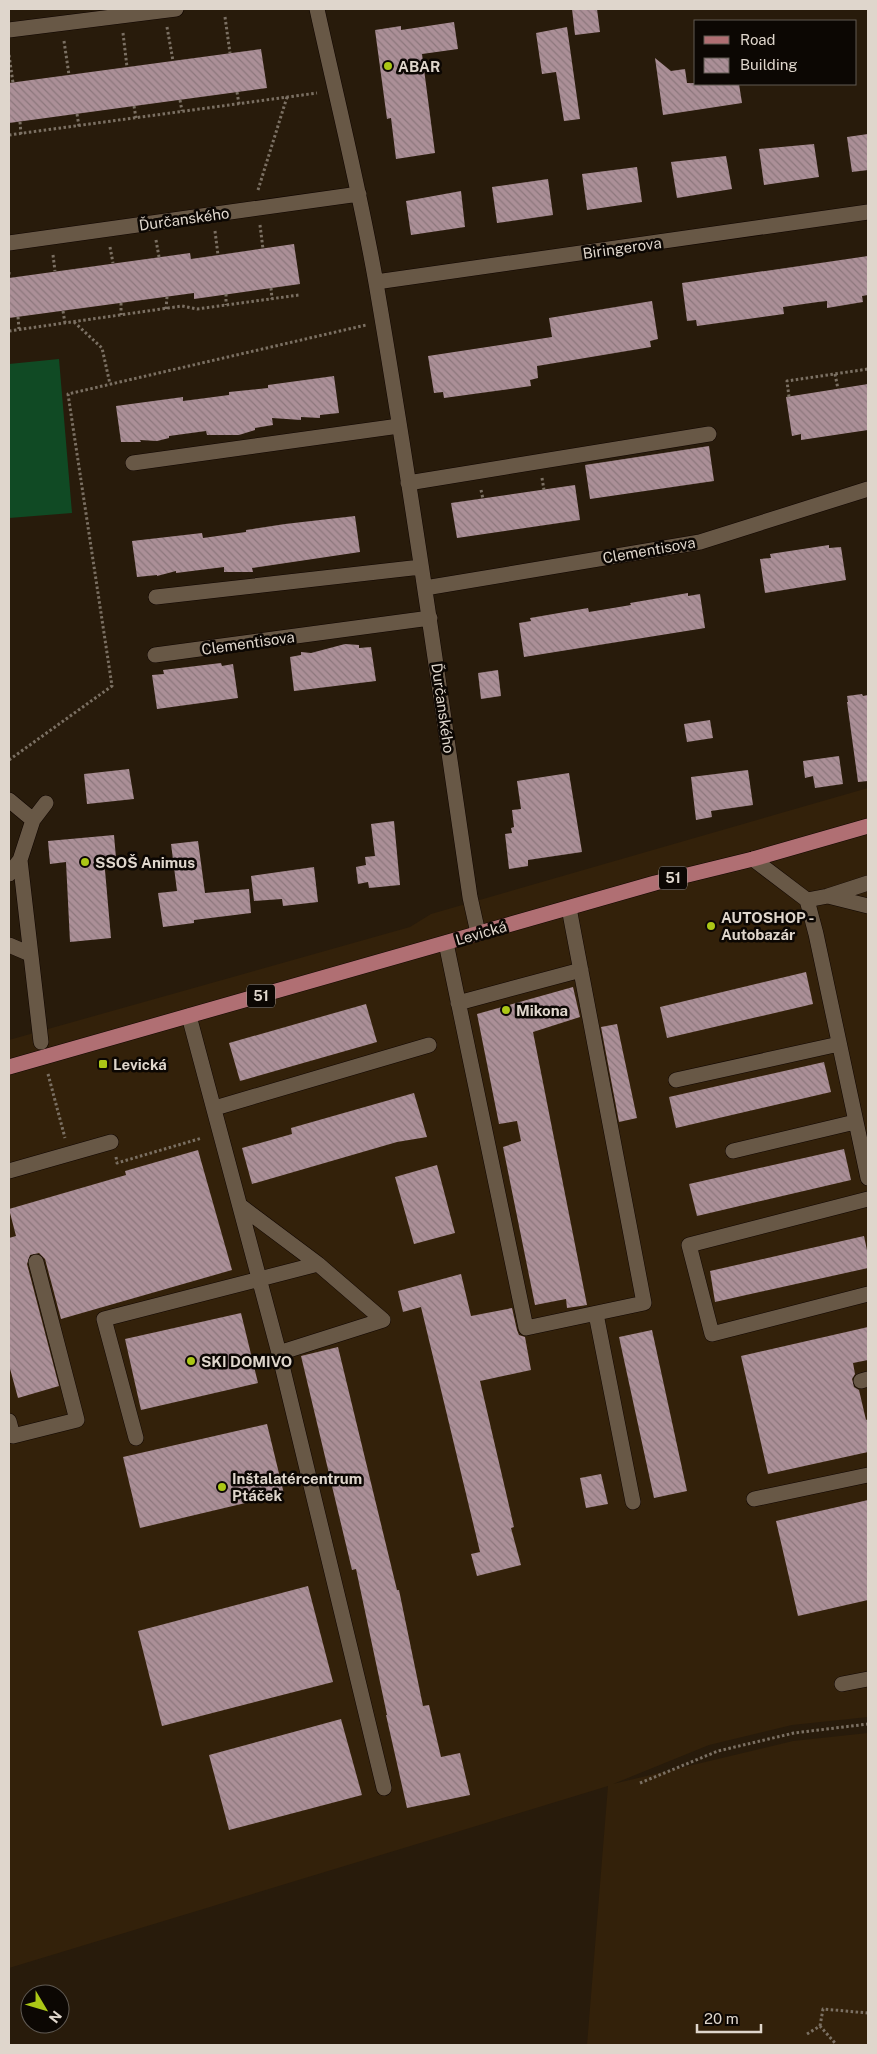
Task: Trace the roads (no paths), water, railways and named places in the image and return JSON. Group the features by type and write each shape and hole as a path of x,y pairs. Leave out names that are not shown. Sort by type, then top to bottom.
{"main road":[{"name":"Levická","path":"9,1067 655,883 753,859 868,826"}],"street":[{"path":"9,30 176,9"},
{"name":"Ďurčanského","path":"318,9 359,194 376,282 430,618 470,897 478,933"},
{"name":"Ďurčanského","path":"9,242 359,194"},
{"name":"Biringerova","path":"376,282 868,212"},
{"path":"133,464 399,426"},
{"path":"408,483 709,434"},
{"name":"Clementisova","path":"425,588 700,542 868,489"},
{"path":"156,597 421,567"},
{"name":"Clementisova","path":"155,655 430,618"},
{"path":"9,800 33,820"},
{"path":"9,874 20,860 33,820 46,803"},
{"path":"753,859 807,900 816,934 868,1178"},
{"path":"20,860 41,1042"},
{"path":"807,900 828,896 868,883"},
{"path":"828,896 868,906"},
{"path":"446,943 526,1328 644,1303 570,908"},
{"path":"9,945 30,954"},
{"path":"458,1003 581,970"},
{"path":"189,1016 242,1207 279,1353 384,1788"},
{"path":"676,1080 839,1044"},
{"path":"215,1108 430,1045"},
{"path":"733,1151 855,1122"},
{"path":"9,1171 111,1142"},
{"path":"868,1199 689,1245 712,1334 868,1294"},
{"path":"242,1207 318,1264 383,1320 279,1353"},
{"path":"9,1421 13,1436 77,1420 36,1262"},
{"path":"136,1438 104,1319 318,1264"},
{"path":"596,1314 633,1502"},
{"path":"754,1499 868,1475"},
{"path":"842,1684 868,1680"}],"place":[{"name":"ABAR","path":"388,66"},
{"name":"SSOŠ Animus","path":"85,862"},
{"name":"AUTOSHOP - Autobazár","path":"711,926"},
{"name":"Mikona","path":"506,1010"},
{"name":"Levická","path":"103,1064"},
{"name":"SKI DOMIVO","path":"191,1361"},
{"name":"Inštalatércentrum Ptáček","path":"222,1487"}]}
